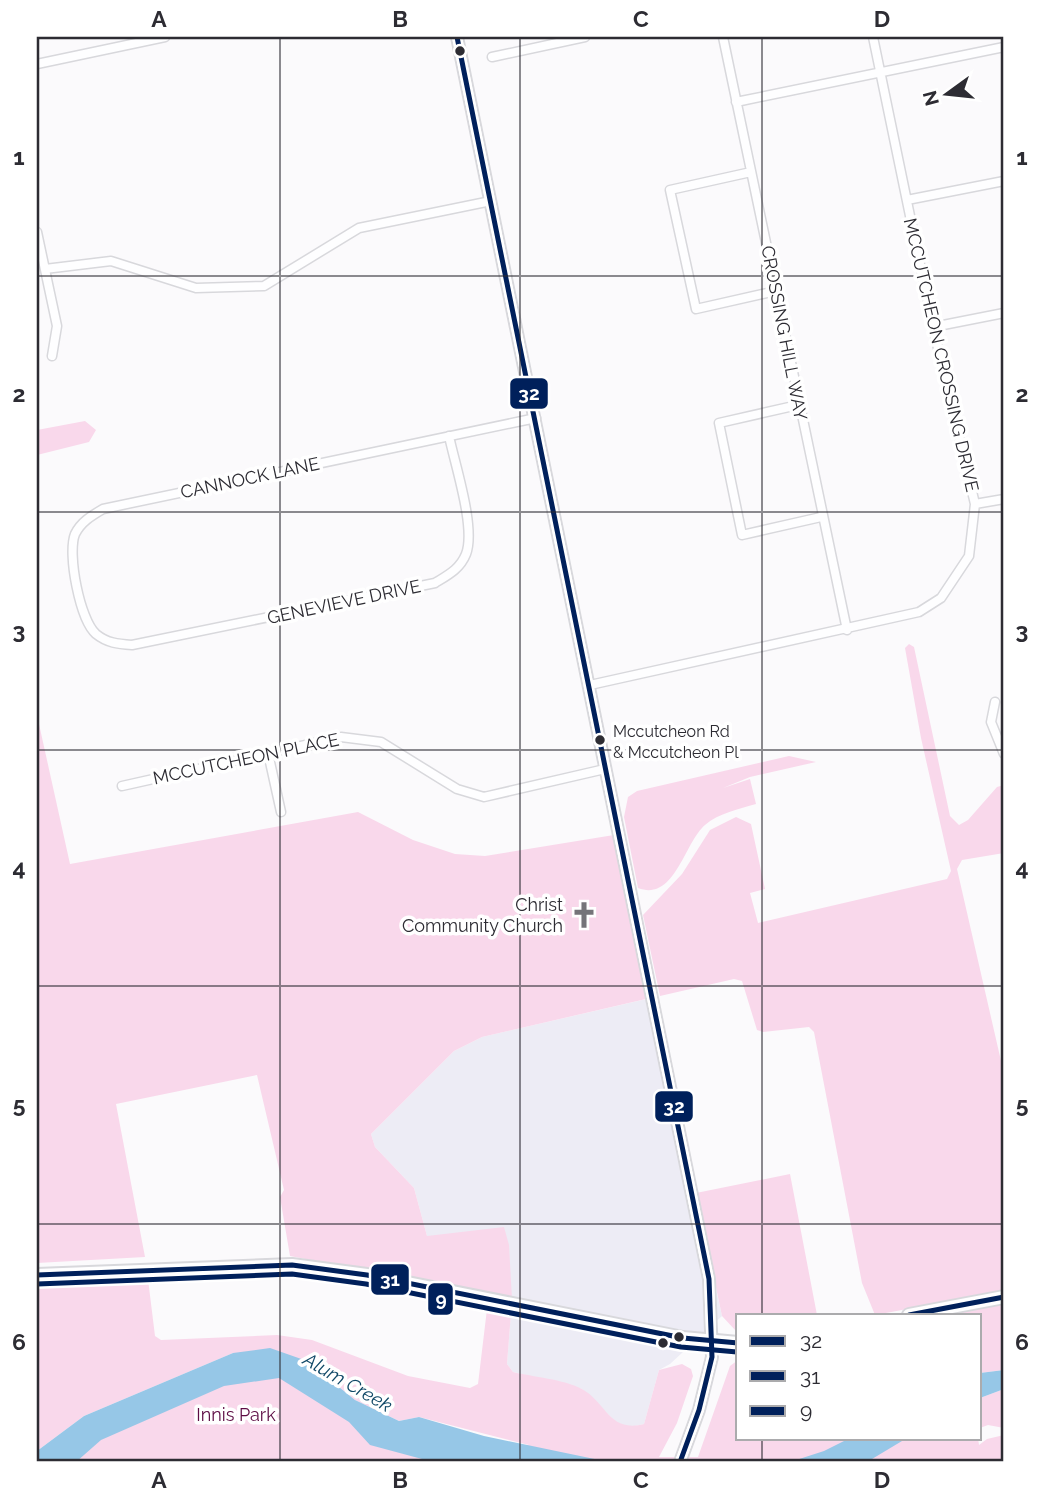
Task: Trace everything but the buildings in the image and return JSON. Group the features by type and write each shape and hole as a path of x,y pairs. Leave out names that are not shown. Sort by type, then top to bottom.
{"main road":[{"path":"457,37 709,1279 714,1342 699,1410 680,1462"},
{"path":"37,1275 292,1265 368,1275 526,1308 714,1342 736,1343"},
{"path":"914,1314 1004,1297"}],"street":[{"path":"37,64 165,37"},
{"path":"492,57 585,37"},
{"name":"CROSSING HILL WAY","path":"723,37 846,630"},
{"name":"MCCUTCHEON CROSSING DRIVE","path":"590,685 919,612 941,598 969,555 975,503 933,327 873,37"},
{"path":"736,102 1004,47"},
{"path":"751,172 670,190 696,309 776,291"},
{"path":"907,200 1004,181"},
{"path":"45,269 111,261 196,288 264,286 359,228 491,201"},
{"path":"37,232 57,326 51,356"},
{"path":"933,327 1004,313"},
{"path":"798,405 719,423 742,535 821,517"},
{"name":"CANNOCK LANE","path":"95,632 84,615 72,555 75,535 80,527 86,519 103,509 536,418"},
{"name":"GENEVIEVE DRIVE","path":"95,632 112,643 132,645 435,583 454,572 466,553 469,531 449,436"},
{"path":"975,503 1004,499"},
{"path":"995,702 991,722 1004,754"},
{"name":"MCCUTCHEON PLACE","path":"122,786 341,737 381,741 457,789 484,796 604,769"},
{"path":"268,753 281,812"}],"shaded area":[{"path":"651,998 722,1316 670,1364 659,1370 644,1424 630,1427 617,1423 582,1389 513,1372 507,1364 512,1299 427,1236 414,1188 375,1147 371,1134 454,1051 482,1037"}],"green space":[{"path":"85,421 96,430 89,442 37,455 37,430"},
{"path":"909,644 914,647 950,816 959,825 968,820 997,787 1004,785 1004,853 962,860 957,869 1004,1074 1004,1291 875,1314 862,1283 814,1032 809,1027 763,1032 757,1030 742,981 734,979 660,996 643,915 682,874 710,830 736,817 751,824 765,889 750,893 758,923 947,879 951,871 921,738 905,648"},
{"path":"37,715 70,864 358,812 413,840 455,854 485,856 614,835 646,999 482,1037 454,1051 371,1134 375,1147 414,1188 427,1236 504,1227 509,1245 512,1299 290,1256 280,1197 284,1190 257,1075 116,1104 145,1257 37,1263"},
{"path":"789,756 816,762 750,777 723,788 750,779 756,804 716,817 698,833 670,879 661,887 651,890 638,888 624,817 628,797 637,791"},
{"path":"790,1174 817,1314 736,1314 736,1331 722,1316 696,1193"},
{"name":"Innis Park","path":"147,1271 155,1336 161,1340 277,1335 312,1340 408,1376 470,1388 478,1384 487,1309 511,1313 507,1364 513,1372 582,1389 616,1421 623,1424 644,1424 659,1370 682,1364 691,1369 693,1376 677,1423 659,1457 698,1457 730,1366 736,1362 736,1440 978,1440 979,1445 987,1439 1004,1435 1004,1462 45,1462 226,1367 288,1371 418,1444 529,1445 419,1417 399,1421 355,1400 307,1361 233,1353 84,1416 37,1451 37,1278"},
{"path":"1004,1302 1004,1370 982,1373 982,1314 942,1314"},
{"path":"1004,1389 1004,1428 988,1425 982,1427 982,1397"}],"water":[{"path":"270,1348 307,1361 355,1400 399,1421 419,1417 484,1436 609,1462 422,1459 370,1445 349,1422 279,1378 224,1386 101,1440 76,1462 37,1462 37,1451 84,1416 233,1353"},
{"path":"1004,1370 1004,1389 982,1397 982,1373"},
{"path":"846,1440 904,1440 867,1462 790,1462 824,1451"}],"transit line":[{"name":"32","path":"457,37 709,1279 712,1357 699,1410 680,1462"},
{"name":"31","path":"37,1275 292,1265 367,1275 683,1338 736,1343"},
{"name":"9","path":"37,1284 292,1274 366,1284 681,1347 736,1352"},
{"name":"31","path":"914,1314 1004,1297"}],"place":[{"name":"Mccutcheon Rd & Mccutcheon Pl","path":"600,740"},
{"name":"Christ Community Church","path":"584,915"}],"water label":[{"name":"Alum Creek","path":"348,1382"}]}
